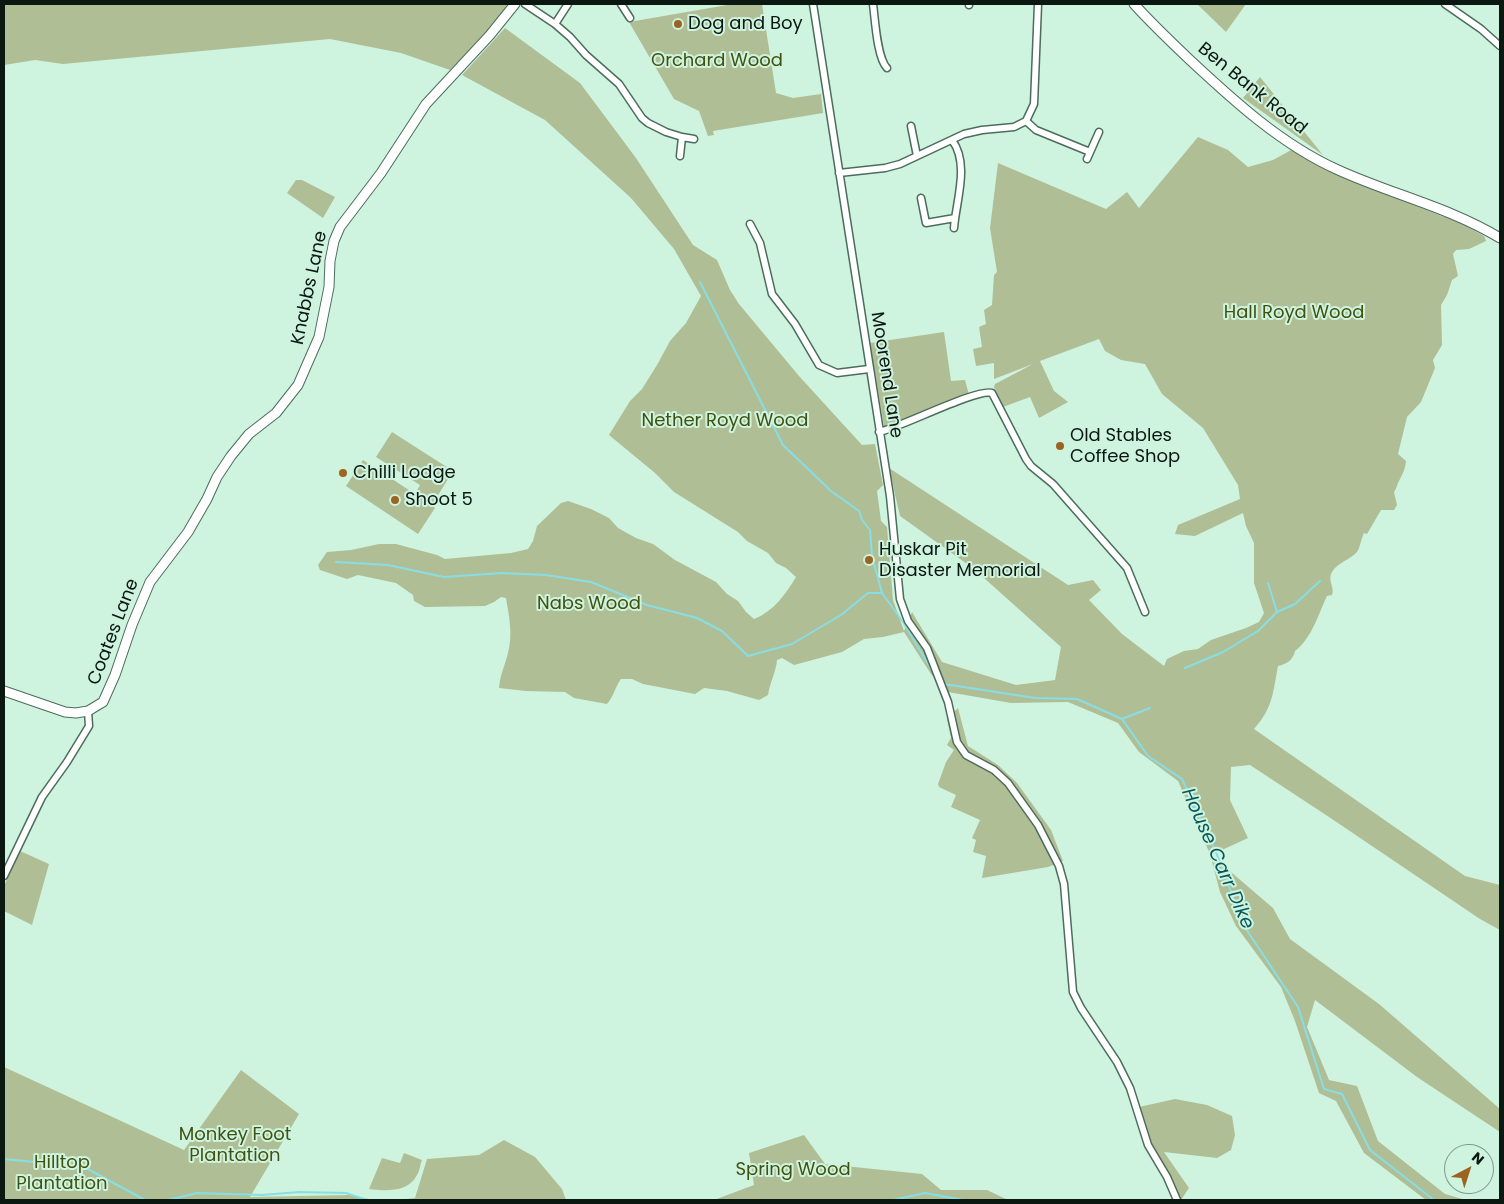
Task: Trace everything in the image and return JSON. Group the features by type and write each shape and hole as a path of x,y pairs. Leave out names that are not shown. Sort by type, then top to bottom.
{"main road":[{"name":"Knabbs Lane","path":"184,537 230,456 249,434 276,413 298,385 320,337 328,293 331,255 340,227 381,174 426,104 490,36 515,4"},
{"name":"Ben Bank Road","path":"1134,4 1162,34 1223,91 1255,117 1302,150 1323,163 1356,177 1476,223 1500,238"},
{"name":"Coates Lane","path":"88,711 103,702 107,697 144,592 154,575 184,537"},
{"path":"4,691 64,712 88,711"}],"street":[{"path":"525,4 570,37 586,55 619,84 642,118 648,123 666,132 694,139"},
{"path":"554,24 568,4"},
{"path":"622,4 630,18"},
{"name":"Moorend Lane","path":"813,4 892,516 900,599 908,621 927,648 948,702 957,742 966,755 994,770 1008,782 1038,825 1059,866 1064,884 1073,992 1081,1008 1117,1062 1130,1088 1148,1145 1167,1176 1177,1200"},
{"path":"873,4 880,50 884,65 887,68"},
{"path":"839,173 885,168 900,164 974,132 1014,128 1026,120 1034,104 1038,4"},
{"path":"1445,4 1481,29 1500,46"},
{"path":"1026,120 1036,130 1088,156 1095,135"},
{"path":"910,126 917,156"},
{"path":"680,156 682,137"},
{"path":"952,140 956,145 961,168 954,228"},
{"path":"921,198 926,223 955,218"},
{"path":"750,224 760,243 772,294 795,324 819,365 837,373 869,369"},
{"path":"879,432 970,397 989,392 992,393 1026,460 1053,484 1127,568 1145,612"},
{"path":"4,876 42,797 67,762 89,726 90,718 88,711"}],"green space":[{"path":"4,4 507,5 495,24 450,70 401,53 330,39 63,64 35,60 4,65"},
{"name":"Orchard Wood","path":"733,4 762,4 776,93 793,98 821,94 823,113 713,131 714,135 708,136 699,111 674,99 629,22"},
{"path":"1197,4 1246,4 1226,32"},
{"path":"505,28 580,83 636,158 693,245 717,260 730,290 739,304 799,376 862,445 875,444 883,485 877,491 881,521 887,527 893,600 904,631 912,612 942,662 1016,685 1055,680 1061,647 974,569 900,516 889,468 1068,585 1093,580 1101,590 1089,600 1122,634 1164,666 1167,659 1184,651 1198,649 1211,640 1259,622 1264,613 1254,583 1254,543 1246,526 1243,513 1195,536 1175,534 1178,525 1240,499 1238,485 1203,428 1162,394 1145,364 1121,360 1105,351 1099,339 1040,361 1054,391 1068,402 1039,418 1030,397 1003,407 994,387 995,384 1033,364 994,379 994,363 976,366 973,349 982,347 979,327 986,324 984,310 992,305 994,275 997,272 990,228 998,163 1106,209 1127,192 1139,208 1198,137 1228,150 1248,167 1273,160 1293,149 1417,206 1444,217 1451,217 1484,236 1486,241 1469,249 1456,250 1453,254 1458,276 1452,280 1441,305 1442,345 1433,360 1435,368 1421,402 1407,417 1398,454 1406,461 1404,471 1394,492 1397,505 1394,510 1381,510 1367,534 1364,533 1357,552 1337,566 1332,572 1330,578 1333,590 1332,595 1327,596 1306,640 1287,663 1278,666 1269,707 1254,729 1465,876 1500,885 1500,930 1480,919 1250,765 1231,767 1230,800 1248,838 1211,855 1273,908 1290,939 1379,1004 1500,1109 1500,1132 1417,1077 1315,1000 1307,1027 1329,1080 1357,1086 1378,1141 1444,1194 1466,1200 1426,1200 1364,1153 1336,1101 1319,1093 1295,1021 1281,987 1236,926 1220,892 1210,854 1178,781 1139,752 1118,723 1068,702 1011,703 948,692 931,674 904,632 864,639 842,652 794,665 782,658 777,660 768,695 759,700 727,691 704,688 695,694 643,684 632,679 621,679 607,704 574,698 565,692 499,688 510,639 506,598 501,597 485,606 425,607 414,601 413,595 396,583 358,575 347,579 320,570 318,565 327,552 351,550 379,544 396,544 445,559 511,553 528,549 533,541 537,526 561,503 568,501 609,518 618,528 636,538 653,544 675,560 716,582 727,594 738,601 754,619 767,612 778,602 796,577 786,568 776,563 768,553 747,541 738,532 674,492 655,473 609,435 630,401 642,389 670,341 686,323 701,296 674,249 631,198 545,120 462,75"},
{"path":"1260,77 1323,155 1243,98"},
{"path":"296,180 302,180 335,197 323,218 287,193"},
{"path":"944,332 951,381 965,380 969,395 884,426 870,343"},
{"path":"392,432 453,471 432,505 435,508 418,534 346,486 363,460 415,494 420,485 376,457"},
{"path":"958,708 968,746 998,765 1017,783 1051,830 1063,861 1048,867 982,878 986,856 973,852 976,840 972,838 980,820 951,807 956,795 939,787 938,784 946,762 954,750 947,745 951,738 947,719"},
{"path":"20,851 49,864 32,925 4,911 4,886"},
{"path":"4,1067 184,1150 241,1070 299,1114 250,1197 350,1195 373,1200 4,1200"},
{"path":"1175,1099 1207,1105 1232,1116 1235,1135 1231,1150 1217,1158 1164,1152 1189,1188 1181,1200 1150,1144 1139,1107"},
{"name":"Spring Wood","path":"804,1135 825,1164 922,1174 941,1190 987,1190 1008,1200 714,1200 754,1185 749,1153"},
{"path":"504,1140 535,1157 562,1189 566,1200 396,1200 415,1198 427,1159 479,1155"},
{"path":"404,1153 422,1160 413,1181 396,1190 369,1189 382,1158 400,1163"}],"waterway":[{"name":"House Carr Dike","path":"700,282 783,445 831,491 859,511 862,520 870,530 872,556 882,593 903,622 933,672"},
{"path":"336,562 388,565 444,577 502,573 546,575 591,582 647,605 697,618 722,631 748,656 792,644 841,615 868,593 882,593"},
{"path":"1185,668 1223,652 1258,631 1277,612 1295,604 1320,581"},
{"path":"1268,583 1277,612"},
{"name":"House Carr Dike","path":"944,684 1035,698 1077,699 1122,719 1148,756 1182,779 1218,857 1244,926 1298,1007 1324,1089 1342,1094 1370,1150 1434,1200"},
{"path":"1122,719 1150,708"},
{"path":"4,1159 84,1167 145,1200"},
{"path":"168,1200 197,1193 262,1195 299,1192 346,1193 367,1200"},
{"path":"893,1200 925,1193 963,1200"}],"place":[{"name":"Dog and Boy","path":"678,24"},
{"name":"Old Stables Coffee Shop","path":"1060,446"},
{"name":"Chilli Lodge","path":"343,473"},
{"name":"Shoot 5","path":"395,500"},
{"name":"Huskar Pit Disaster Memorial","path":"869,560"}],"park label":[{"name":"Hall Royd Wood","path":"1294,313"},
{"name":"Nether Royd Wood","path":"725,421"},
{"name":"Nabs Wood","path":"589,604"},
{"name":"Monkey Foot Plantation","path":"235,1145"},
{"name":"Hilltop Plantation","path":"62,1173"}]}
